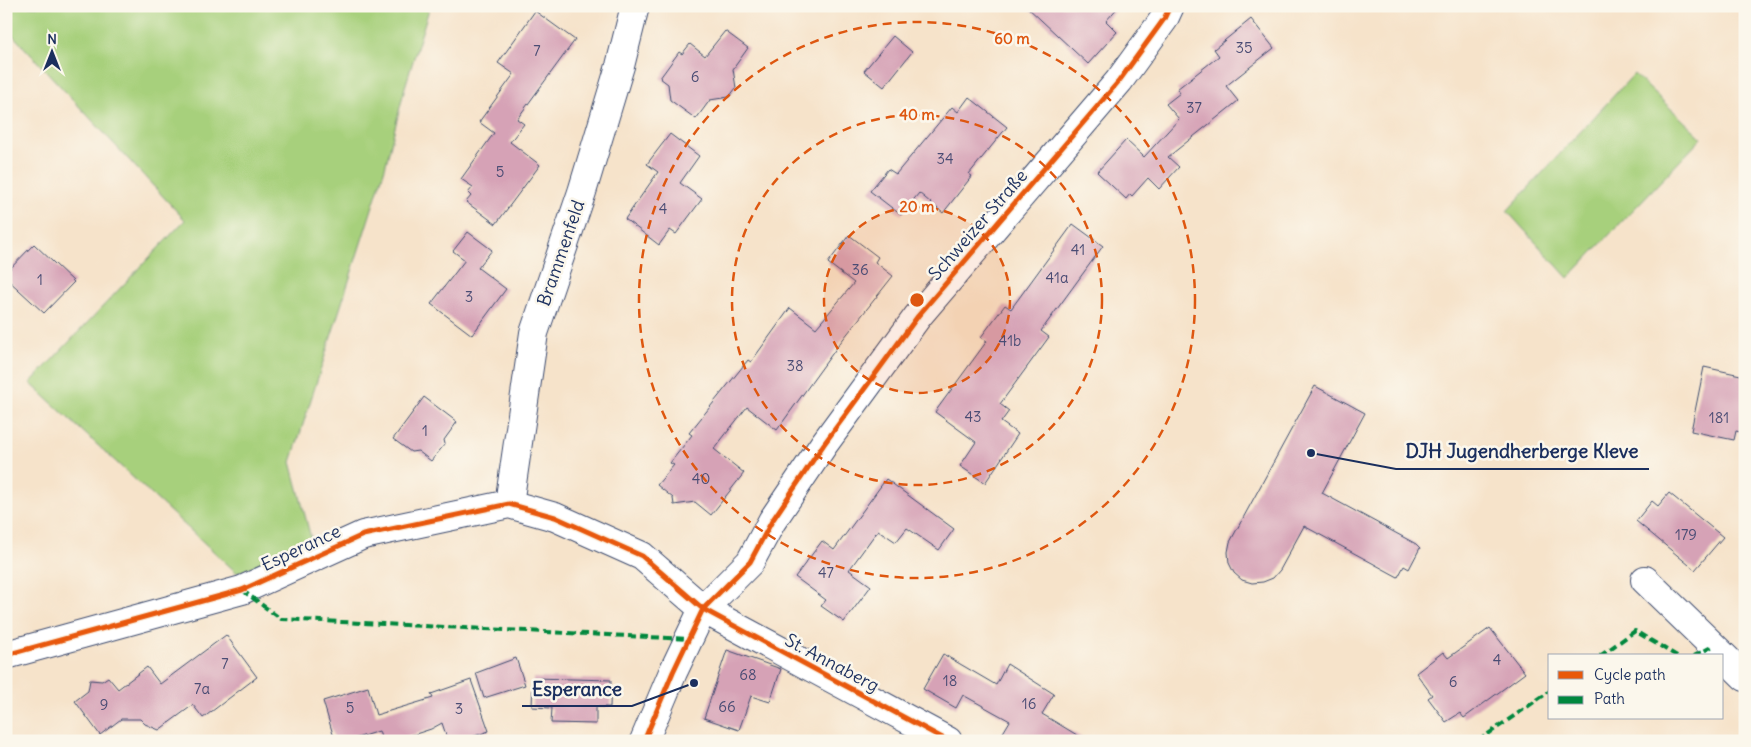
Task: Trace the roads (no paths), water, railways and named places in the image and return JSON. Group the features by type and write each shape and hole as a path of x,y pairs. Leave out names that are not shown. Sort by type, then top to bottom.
{"street":[{"name":"Brammenfeld","path":"509,504 534,333 582,192 620,66 635,6"},
{"name":"Schweizer Straße","path":"644,741 672,672 703,609 750,562 772,521 824,444 918,316 1119,81 1164,19 1170,6"},
{"name":"Esperance","path":"6,656 242,590 363,535 509,504 555,517 642,556 703,609"},
{"path":"1645,580 1721,654"},
{"name":"St. Annaberg","path":"703,609 948,741"},
{"path":"1724,657 1745,677"}],"place":[{"name":"DJH Jugendherberge Kleve","path":"1311,453"},
{"name":"Esperance","path":"694,683"}]}
